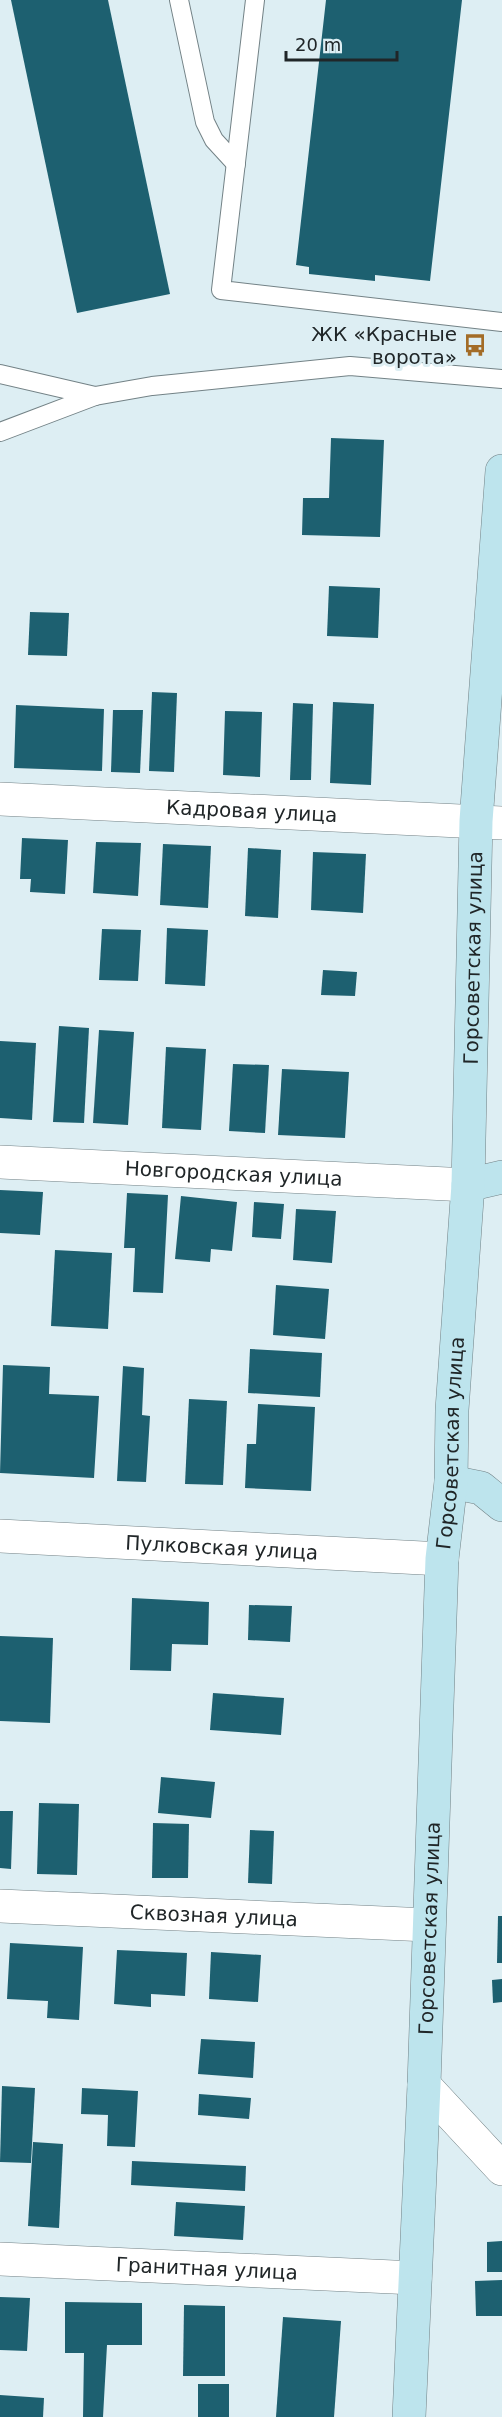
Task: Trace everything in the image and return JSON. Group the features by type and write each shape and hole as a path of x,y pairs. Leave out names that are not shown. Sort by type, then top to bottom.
{"street":[{"name":"Горсоветская улица","path":"409,2417 424,2085 442,1559 451,1482 452,1410 468,1185 489,822 502,471"},
{"name":"Кадровая улица","path":"0,799 489,822"},
{"name":"Новгородская улица","path":"0,1162 468,1185"},
{"path":"468,1185 502,1177"},
{"path":"451,1482 481,1488 502,1505"},
{"name":"Пулковская улица","path":"0,1536 442,1559"},
{"name":"Сквозная улица","path":"0,1906 428,1925"},
{"path":"424,2085 502,2169"},
{"name":"Гранитная улица","path":"0,2259 415,2278"}],"lane":[{"path":"179,0 208,132 236,164"},
{"path":"255,0 221,290 502,322"},
{"path":"0,432 94,396 152,386 350,366 502,379"},
{"path":"0,374 94,396"}],"building":[{"path":"11,0 108,0 170,294 77,313"},
{"path":"326,0 462,0 430,281 375,275 375,281 309,274 309,267 296,265"},
{"path":"331,438 384,440 380,537 302,535 303,498 329,498"},
{"path":"329,586 380,588 378,638 327,636"},
{"path":"30,612 69,613 67,656 28,655"},
{"path":"152,692 177,693 174,772 149,771"},
{"path":"333,702 374,704 371,785 330,783"},
{"path":"293,703 313,704 311,780 290,780"},
{"path":"16,705 104,709 102,771 14,768"},
{"path":"113,710 143,710 140,773 111,772"},
{"path":"225,711 262,712 260,777 223,775"},
{"path":"22,838 68,840 65,894 30,892 31,879 20,879"},
{"path":"96,842 141,843 138,896 93,893"},
{"path":"163,844 211,846 208,908 160,905"},
{"path":"248,848 281,850 278,918 245,916"},
{"path":"313,852 366,854 363,913 311,910"},
{"path":"167,928 208,930 205,986 165,984"},
{"path":"102,929 141,930 138,981 99,980"},
{"path":"323,970 357,972 355,996 321,995"},
{"path":"59,1026 89,1028 84,1123 53,1122"},
{"path":"99,1030 134,1032 128,1125 93,1123"},
{"path":"0,1041 36,1043 32,1120 0,1118"},
{"path":"166,1047 206,1049 201,1130 162,1128"},
{"path":"233,1064 269,1065 265,1133 229,1131"},
{"path":"282,1069 349,1072 345,1138 278,1135"},
{"path":"0,1190 43,1192 40,1235 0,1233"},
{"path":"127,1193 168,1195 163,1293 133,1292 135,1248 124,1248"},
{"path":"181,1196 237,1202 232,1251 211,1249 210,1262 175,1259"},
{"path":"254,1202 284,1204 281,1239 252,1237"},
{"path":"296,1209 336,1211 332,1263 293,1260"},
{"path":"55,1250 112,1253 108,1329 51,1326"},
{"path":"276,1285 329,1289 325,1339 273,1335"},
{"path":"250,1349 322,1353 320,1397 248,1393"},
{"path":"3,1365 50,1367 49,1394 99,1396 94,1478 0,1473"},
{"path":"123,1366 144,1368 142,1415 150,1416 146,1482 117,1481"},
{"path":"189,1399 227,1401 223,1485 185,1484"},
{"path":"258,1404 315,1407 311,1491 245,1488 247,1444 256,1444"},
{"path":"132,1598 209,1602 208,1645 172,1644 171,1671 130,1670"},
{"path":"249,1605 292,1606 290,1642 248,1640"},
{"path":"0,1636 53,1638 50,1723 0,1721"},
{"path":"213,1693 284,1698 281,1735 210,1730"},
{"path":"161,1777 215,1782 211,1818 158,1813"},
{"path":"39,1803 79,1804 77,1875 37,1874"},
{"path":"0,1811 13,1811 11,1869 0,1868"},
{"path":"153,1823 189,1824 188,1878 152,1878"},
{"path":"250,1830 274,1831 272,1884 248,1883"},
{"path":"498,1916 502,1916 502,1963 497,1963"},
{"path":"10,1943 83,1947 79,2020 47,2018 48,2001 7,1999"},
{"path":"117,1950 187,1953 185,1996 151,1994 151,2007 114,2004"},
{"path":"211,1952 261,1955 258,2002 209,1999"},
{"path":"502,1979 502,2002 493,2003 492,1980"},
{"path":"201,2039 255,2042 253,2078 198,2074"},
{"path":"2,2086 35,2088 31,2163 0,2162"},
{"path":"82,2088 138,2091 135,2147 107,2146 108,2115 81,2114"},
{"path":"199,2094 251,2098 249,2119 198,2115"},
{"path":"33,2142 63,2144 59,2228 28,2226"},
{"path":"132,2161 246,2166 245,2191 131,2185"},
{"path":"176,2202 245,2206 243,2240 174,2236"},
{"path":"502,2241 502,2272 487,2272 487,2242"},
{"path":"502,2280 502,2316 476,2316 475,2281"},
{"path":"0,2297 30,2298 27,2351 0,2350"},
{"path":"65,2302 142,2303 142,2345 107,2345 103,2417 83,2417 84,2353 65,2353"},
{"path":"184,2305 225,2306 225,2376 183,2376"},
{"path":"283,2317 341,2321 334,2417 276,2417"},
{"path":"198,2384 229,2384 229,2417 198,2417"},
{"path":"0,2395 44,2398 43,2417 0,2417"}],"place":[{"name":"ЖК «Красные ворота»","path":"475,345"}]}
